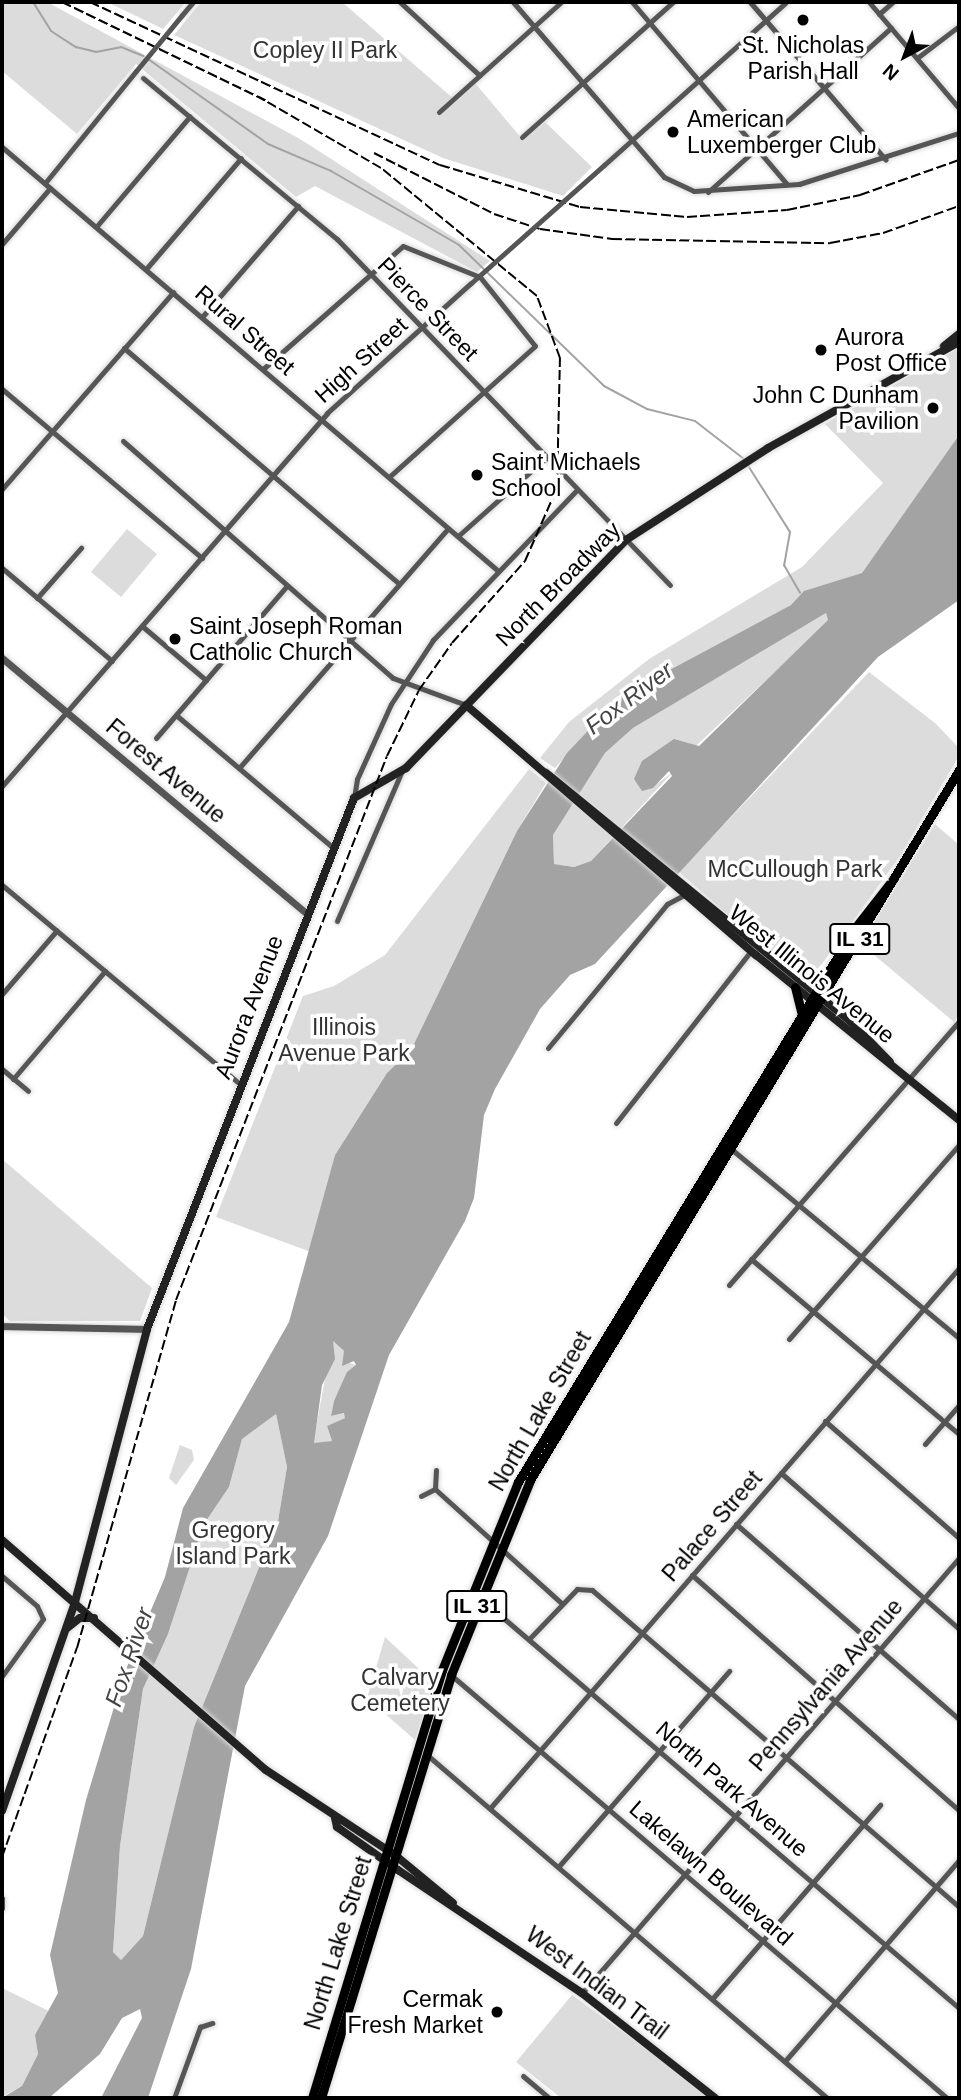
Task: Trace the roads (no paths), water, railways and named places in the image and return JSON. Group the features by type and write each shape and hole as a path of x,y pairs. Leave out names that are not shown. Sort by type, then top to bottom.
{"main road":[{"name":"North Broadway","path":"354,798 402,771 626,540 750,458 944,346 959,334"},
{"name":"North Broadway","path":"944,346 959,342"},
{"name":"West Illinois Avenue","path":"466,705 677,883 751,951 795,988 818,1001"},
{"name":"North Lake Street","path":"728,1146 818,1001 870,905 894,878 959,770"},
{"name":"Aurora Avenue","path":"2,1811 75,1602 147,1329 331,846 354,798"},
{"name":"West Illinois Avenue","path":"688,893 818,1001 886,1052 890,1062 959,1120"},
{"path":"795,988 802,1018"},
{"name":"North Lake Street","path":"321,2098 442,1670 498,1541 541,1460 802,1018 818,1001"},
{"name":"North Lake Street","path":"391,1852 498,1541"},
{"name":"West Indian Trail","path":"5,1543 296,1793 391,1852 453,1903"},
{"path":"67,1628 80,1619 94,1618"},
{"name":"West Indian Trail","path":"335,1818 337,1827 453,1903 582,1993 715,2098"},
{"name":"North Lake Street","path":"312,2098 388,1862"}],"street":[{"path":"2,244 193,2"},
{"path":"400,2 480,75"},
{"path":"513,2 672,183 708,192 788,184 886,160 959,133"},
{"path":"439,112 561,2"},
{"path":"632,2 788,184"},
{"path":"522,137 673,2"},
{"path":"750,2 886,160"},
{"name":"High Street","path":"2,786 321,419 786,2"},
{"path":"869,2 959,108"},
{"path":"879,14 893,2"},
{"path":"917,58 959,26"},
{"path":"708,192 891,28"},
{"name":"Pierce Street","path":"143,78 298,206 370,273 670,585"},
{"path":"96,227 190,116"},
{"name":"Rural Street","path":"2,147 496,569"},
{"path":"146,269 241,158"},
{"path":"202,317 298,206"},
{"path":"263,369 397,248 408,246 480,277 535,346 389,477"},
{"path":"2,489 173,292"},
{"path":"124,348 397,583"},
{"path":"2,389 202,558"},
{"path":"123,440 286,587 403,684 466,705"},
{"path":"458,536 547,457"},
{"name":"Aurora Avenue","path":"354,798 368,752 403,684 496,569 577,490"},
{"path":"239,768 397,583 448,528"},
{"path":"37,598 81,548"},
{"path":"2,568 112,661"},
{"path":"156,738 286,587"},
{"path":"142,626 206,680"},
{"name":"Forest Avenue","path":"2,659 306,914"},
{"path":"176,715 331,846"},
{"name":"North Broadway","path":"337,921 402,771"},
{"path":"2,885 240,1084"},
{"path":"2,898 8,890"},
{"path":"548,1048 667,904 688,893"},
{"path":"2,994 57,930"},
{"path":"616,1124 751,951"},
{"path":"13,1079 105,971"},
{"path":"729,1285 959,1021"},
{"path":"2,1069 28,1091"},
{"path":"789,1339 959,1145"},
{"path":"728,1146 959,1338"},
{"path":"751,1259 874,1366 959,1434"},
{"name":"Palace Street","path":"491,1807 959,1268"},
{"path":"2,1326 147,1329"},
{"path":"925,1444 959,1405"},
{"path":"825,1422 959,1538"},
{"path":"435,1489 436,1470"},
{"path":"781,1473 959,1629"},
{"path":"435,1489 498,1541 561,1603"},
{"path":"421,1496 435,1489"},
{"path":"736,1524 959,1719"},
{"path":"2,1553 5,1543"},
{"name":"Pennsylvania Avenue","path":"582,1993 786,1758 834,1698 959,1558"},
{"path":"2,1576 37,1606 43,1619 2,1676"},
{"path":"692,1576 959,1810"},
{"path":"530,1638 561,1603 582,1587 642,1633 959,1907"},
{"name":"North Park Avenue","path":"480,1598 530,1638 959,2008"},
{"path":"559,1866 729,1671"},
{"name":"Lakelawn Boulevard","path":"451,1675 541,1748 947,2098"},
{"path":"426,1755 491,1807 827,2098"},
{"path":"712,1999 880,1805"},
{"path":"785,2061 959,1860"},
{"path":"2,1898 2,1908"},
{"path":"174,2098 200,2027 212,2023"},
{"path":"523,2076 549,2098"}],"water":[{"name":"Fox River","path":"959,435 959,600 878,657 595,964 570,975 540,1009 495,1089 484,1115 474,1198 465,1221 389,1355 328,1536 245,1686 191,1969 148,2098 101,2098 142,2018 140,2009 122,2018 100,2054 49,2098 2,2098 22,2086 38,2054 35,2035 58,1993 50,1955 86,1800 124,1674 165,1577 183,1508 289,1322 335,1155 387,1073 411,1050 517,831 567,753 621,696 791,605 804,591 862,573","holes":["826,613 828,620 699,746 674,739 642,761 634,779 642,791 653,788 669,771 672,776 591,861 574,867 554,864 553,835 605,753 633,728","333,1341 344,1351 342,1366 354,1361 356,1365 347,1372 334,1401 331,1416 344,1413 345,1418 327,1426 332,1441 314,1443 322,1385 335,1359","276,1414 287,1467 278,1521 194,1727 143,1936 121,1960 113,1952 120,1846 143,1689 168,1634 204,1524 229,1487 242,1439"]}],"waterway":[{"path":"33,2 51,31 76,47 96,52 121,47 143,56"},
{"path":"148,59 268,144 331,171 459,245 604,386 647,409 695,421 744,459"},
{"path":"747,464 790,532 784,565 800,593"}],"railway":[{"path":"62,2 267,101"},
{"path":"90,2 440,165 580,207 687,217 787,210 860,195 959,160"},
{"path":"2,1857 77,1648 176,1300 387,756 419,690 452,643 525,561 557,488 560,358 537,296 381,168 259,97"},
{"path":"374,153 494,214 540,229 612,239 830,243 883,233 959,206"}],"place":[{"name":"St. Nicholas Parish Hall","path":"803,20"},
{"name":"American Luxemberger Club","path":"673,132"},
{"name":"Aurora Post Office","path":"821,350"},
{"name":"John C Dunham Pavilion","path":"933,408"},
{"name":"Saint Michaels School","path":"477,475"},
{"name":"Saint Joseph Roman Catholic Church","path":"175,639"},
{"name":"Cermak Fresh Market","path":"497,2012"}],"park label":[{"name":"Copley II Park","path":"325,50"},
{"name":"McCullough Park","path":"795,869"},
{"name":"Illinois Avenue Park","path":"344,1040"},
{"name":"Gregory Island Park","path":"233,1543"},
{"name":"Calvary Cemetery","path":"400,1690"}]}
